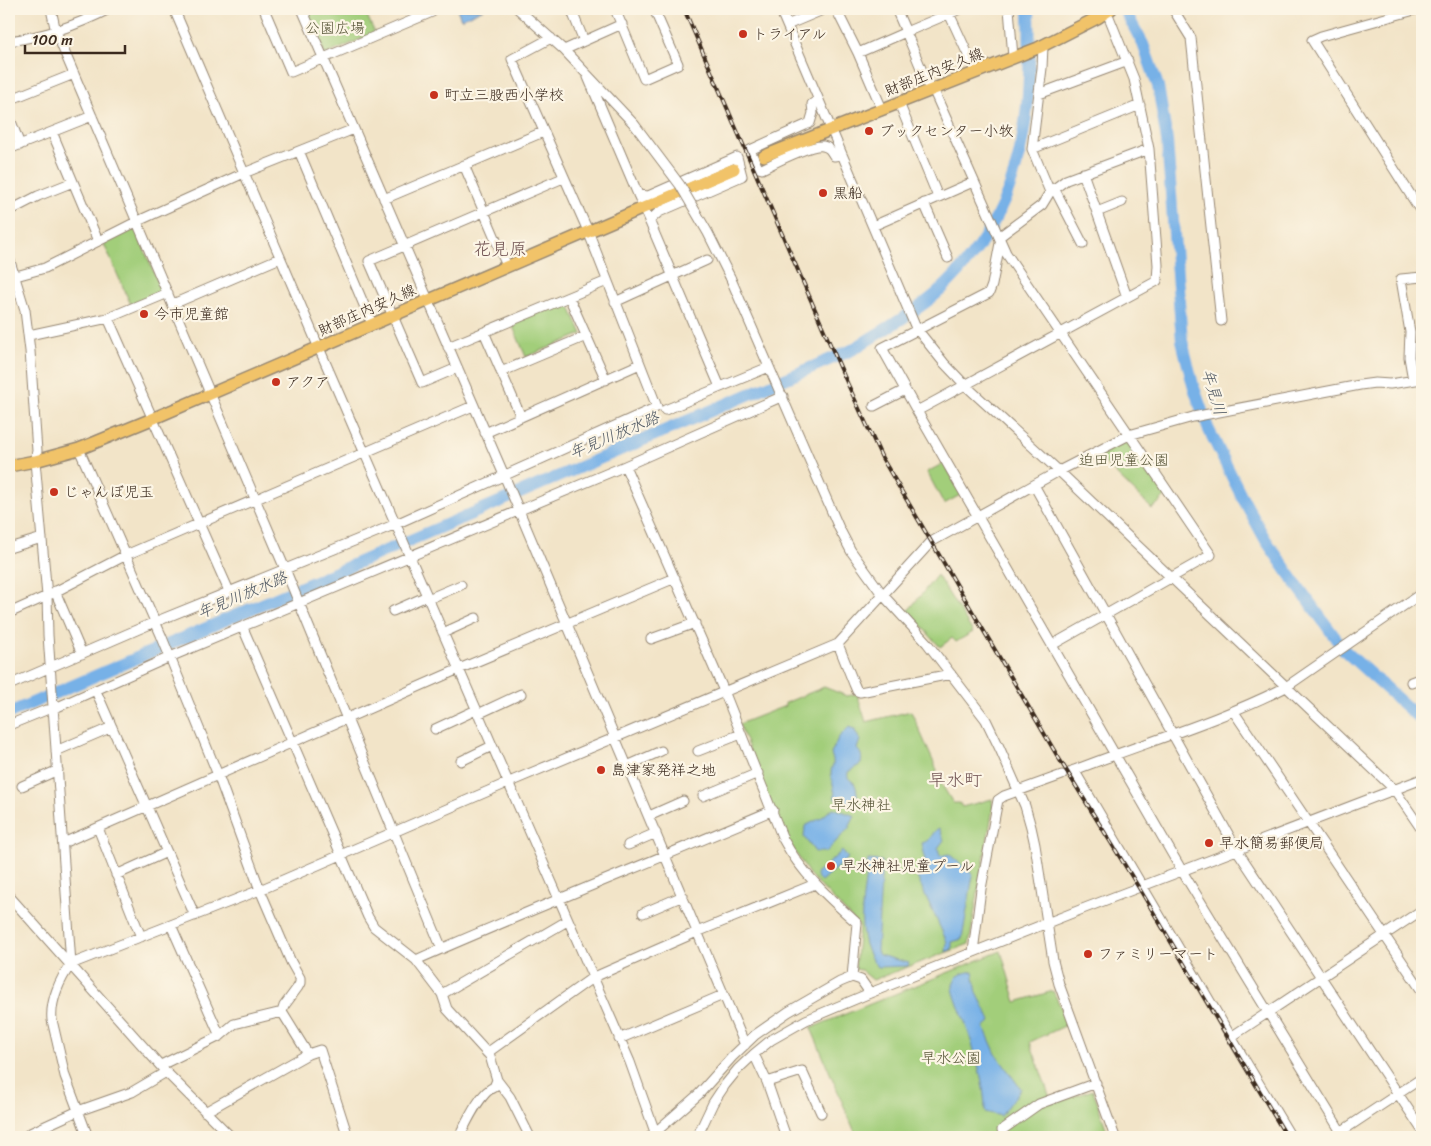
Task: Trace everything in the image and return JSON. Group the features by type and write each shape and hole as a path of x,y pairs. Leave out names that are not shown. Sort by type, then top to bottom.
{"main road":[{"name":"財部庄内安久線","path":"764,156 1041,47 1110,10"},
{"name":"財部庄内安久線","path":"9,466 35,462 79,449 734,169"}],"street":[{"path":"51,9 56,32 286,572 442,949"},
{"path":"9,41 56,32 84,22 109,9"},
{"path":"174,9 619,1039 652,1135 703,1089 732,1056 767,1026 788,1012 852,977 861,980 870,993"},
{"path":"264,9 291,72 432,12 431,9"},
{"path":"302,9 474,406 745,1045"},
{"path":"518,9 564,50 634,124 667,166 688,197 730,277 839,528 851,551 882,594 927,643 986,720 1025,806 1035,845 1053,961 1059,984 1115,1137"},
{"path":"571,9 584,41"},
{"path":"615,9 644,79 678,64 654,9"},
{"path":"780,9 917,329 944,363 965,385 1059,470 1394,789 1422,830"},
{"path":"787,25 824,9"},
{"path":"836,9 858,53 882,109"},
{"path":"896,9 999,240 1128,435 1211,555 1052,644"},
{"path":"858,53 948,11 960,9"},
{"path":"1010,9 1014,57"},
{"path":"1173,9 1191,38 1221,321"},
{"path":"1418,9 1312,40 1422,213"},
{"path":"917,411 1154,283 1158,277 1149,149 1134,79 1110,10"},
{"path":"948,11 976,72"},
{"path":"564,50 622,24"},
{"path":"9,685 155,622 398,527 657,407 588,232 512,59 551,38"},
{"path":"1041,47 1039,94 1032,148 1052,190 1083,244"},
{"path":"1039,94 1128,61"},
{"path":"9,100 74,74"},
{"path":"588,77 720,387"},
{"path":"818,100 812,104 813,113 810,123 750,150 758,168 762,169 821,146 829,148 834,156 842,154"},
{"path":"898,103 938,197"},
{"path":"1032,148 1140,105"},
{"path":"9,116 20,145"},
{"path":"9,149 92,116"},
{"path":"12,279 45,268 138,221 244,173 354,129"},
{"path":"52,132 98,241"},
{"path":"384,199 543,132"},
{"path":"1149,149 1066,180 1052,190 1042,205 999,240 989,293 882,348 1182,871 1269,1013 1337,1135 1422,1078"},
{"path":"299,151 372,324"},
{"path":"638,195 648,196 737,157 742,176 659,212 649,221"},
{"path":"464,165 507,266"},
{"path":"1083,174 1128,297"},
{"path":"457,368 422,383 369,261 564,178"},
{"path":"9,211 38,196 73,182"},
{"path":"872,226 973,182"},
{"path":"1097,212 1122,202"},
{"path":"924,203 948,258"},
{"path":"9,258 12,279 25,310 29,335 37,451 35,462 42,538 51,593 50,668 71,964"},
{"path":"173,304 280,258"},
{"path":"616,302 707,260"},
{"path":"88,1137 59,1054 52,1012 57,990 71,964 260,890 394,831 838,644 931,542 1059,470 1128,435 1213,413 1360,385 1390,384 1418,379 1409,358 1410,332 1401,279 1422,277"},
{"path":"448,347 607,281"},
{"path":"29,335 108,318 168,293"},
{"path":"569,297 606,380"},
{"path":"108,318 229,592"},
{"path":"484,332 521,417"},
{"path":"501,372 586,336"},
{"path":"485,433 640,364"},
{"path":"665,410 770,369"},
{"path":"874,406 905,390"},
{"path":"9,725 96,692 170,657 625,466 783,396"},
{"path":"9,613 126,555 474,406"},
{"path":"79,449 161,635 218,776 260,890 300,978 298,987 284,1006 282,1012"},
{"path":"625,466 724,691 783,839 790,852 815,884 857,923 852,977"},
{"path":"1034,484 1237,850 1422,1130"},
{"path":"9,548 42,538"},
{"path":"63,843 458,669 675,578"},
{"path":"394,611 461,585"},
{"path":"51,593 82,654"},
{"path":"1291,1137 1073,770 1234,712 1286,688 1422,593"},
{"path":"443,633 476,618"},
{"path":"651,639 694,623"},
{"path":"242,628 368,917 374,926 416,960 442,994 447,1009 490,1056 497,1080 510,1097 530,1137"},
{"path":"838,644 857,691 860,692 952,674"},
{"path":"1412,682 1422,678"},
{"path":"96,692 195,916"},
{"path":"435,729 521,694"},
{"path":"1234,712 1422,991"},
{"path":"56,751 112,727"},
{"path":"698,751 741,734"},
{"path":"461,761 492,746"},
{"path":"627,766 661,751"},
{"path":"22,786 58,770"},
{"path":"704,796 758,773"},
{"path":"973,952 981,889 996,804 1001,798 1019,790 1062,776"},
{"path":"697,1137 713,1104 725,1085 754,1054 771,1040 800,1024 870,993 973,952 1422,779"},
{"path":"649,816 683,801"},
{"path":"416,960 557,899 666,856 773,810"},
{"path":"98,828 141,937"},
{"path":"628,845 656,833"},
{"path":"116,875 167,852"},
{"path":"487,1053 592,978 697,932 815,884"},
{"path":"9,896 163,1068 231,1137"},
{"path":"643,913 683,896"},
{"path":"1231,1037 1422,910"},
{"path":"442,994 567,921"},
{"path":"171,925 220,1036"},
{"path":"619,1039 723,995"},
{"path":"25,1137 78,1111 132,1092 163,1068 220,1036 234,1024 282,1012"},
{"path":"282,1012 308,1054"},
{"path":"205,1112 308,1054 320,1050 348,1137"},
{"path":"754,1054 767,1082 786,1137"},
{"path":"767,1082 802,1070 821,1113"},
{"path":"459,1137 472,1112 488,1089 494,1087 497,1080"},
{"path":"1002,1130 1039,1104 1096,1083"}],"green space":[{"name":"公園広場","path":"306,9 364,9 375,33 325,55"},
{"path":"135,227 162,292 131,305 103,242"},
{"path":"566,298 582,334 526,357 511,322"},
{"name":"迫田児童公園","path":"1129,440 1167,495 1152,509 1096,454"},
{"path":"944,463 962,494 944,504 927,472"},
{"path":"937,575 973,632 956,642 952,638 940,647 908,611"},
{"name":"早水神社","path":"824,687 847,696 857,694 866,722 911,711 937,770 936,775 953,803 960,803 962,807 992,799 993,808 969,944 873,980 861,970 855,969 859,926 809,874 782,831 739,724 785,706 785,703"},
{"name":"早水公園","path":"1001,951 1016,1002 1053,991 1069,1024 1030,1042 1052,1103 1093,1090 1109,1137 857,1137 811,1028"}],"water":[{"path":"457,9 484,9 461,19"},
{"path":"849,727 854,729 860,740 857,749 860,752 861,764 848,772 848,778 854,783 856,788 858,806 835,799 831,774 833,763 831,754 838,738"},
{"path":"833,808 855,816 849,828 826,852 815,852 804,837 805,826 821,818"},
{"path":"939,828 944,840 938,848 940,856 949,854 973,875 962,939 952,942 952,949 946,952 947,942 916,875 925,858 922,843 928,840"},
{"name":"早水神社児童プール","path":"842,851 848,858 821,881 815,875"},
{"path":"868,860 882,861 877,951 879,955 909,963 908,966 878,967 870,956 865,944 862,916"},
{"path":"973,971 977,993 991,1021 984,1027 996,1054 1021,1089 1001,1116 985,1112 979,1068 953,989 954,981 958,976"}],"waterway":[{"name":"年見川放水路","path":"9,713 852,350 915,310 948,283 974,253 994,222 1009,190 1019,156 1029,85 1029,9"},
{"name":"年見川","path":"1124,9 1143,44 1158,86 1167,141 1182,341 1193,385 1208,428 1265,539 1345,651 1422,721"}],"tunnel":[{"path":"734,169 764,156"}],"railway":[{"path":"684,9 844,376 882,458 1058,757 1139,888 1287,1137"}],"place":[{"name":"トライアル","path":"743,34"},
{"name":"町立三股西小学校","path":"434,95"},
{"name":"ブックセンター小牧","path":"869,131"},
{"name":"黒船","path":"823,193"},
{"name":"今市児童館","path":"144,314"},
{"name":"アクア","path":"276,382"},
{"name":"じゃんぼ児玉","path":"54,492"},
{"name":"島津家発祥之地","path":"601,770"},
{"name":"早水簡易郵便局","path":"1209,843"},
{"name":"早水神社児童プール","path":"831,866"},
{"name":"ファミリーマート","path":"1088,954"}],"district":[{"name":"花見原","path":"500,249"},
{"name":"早水町","path":"955,780"}]}
